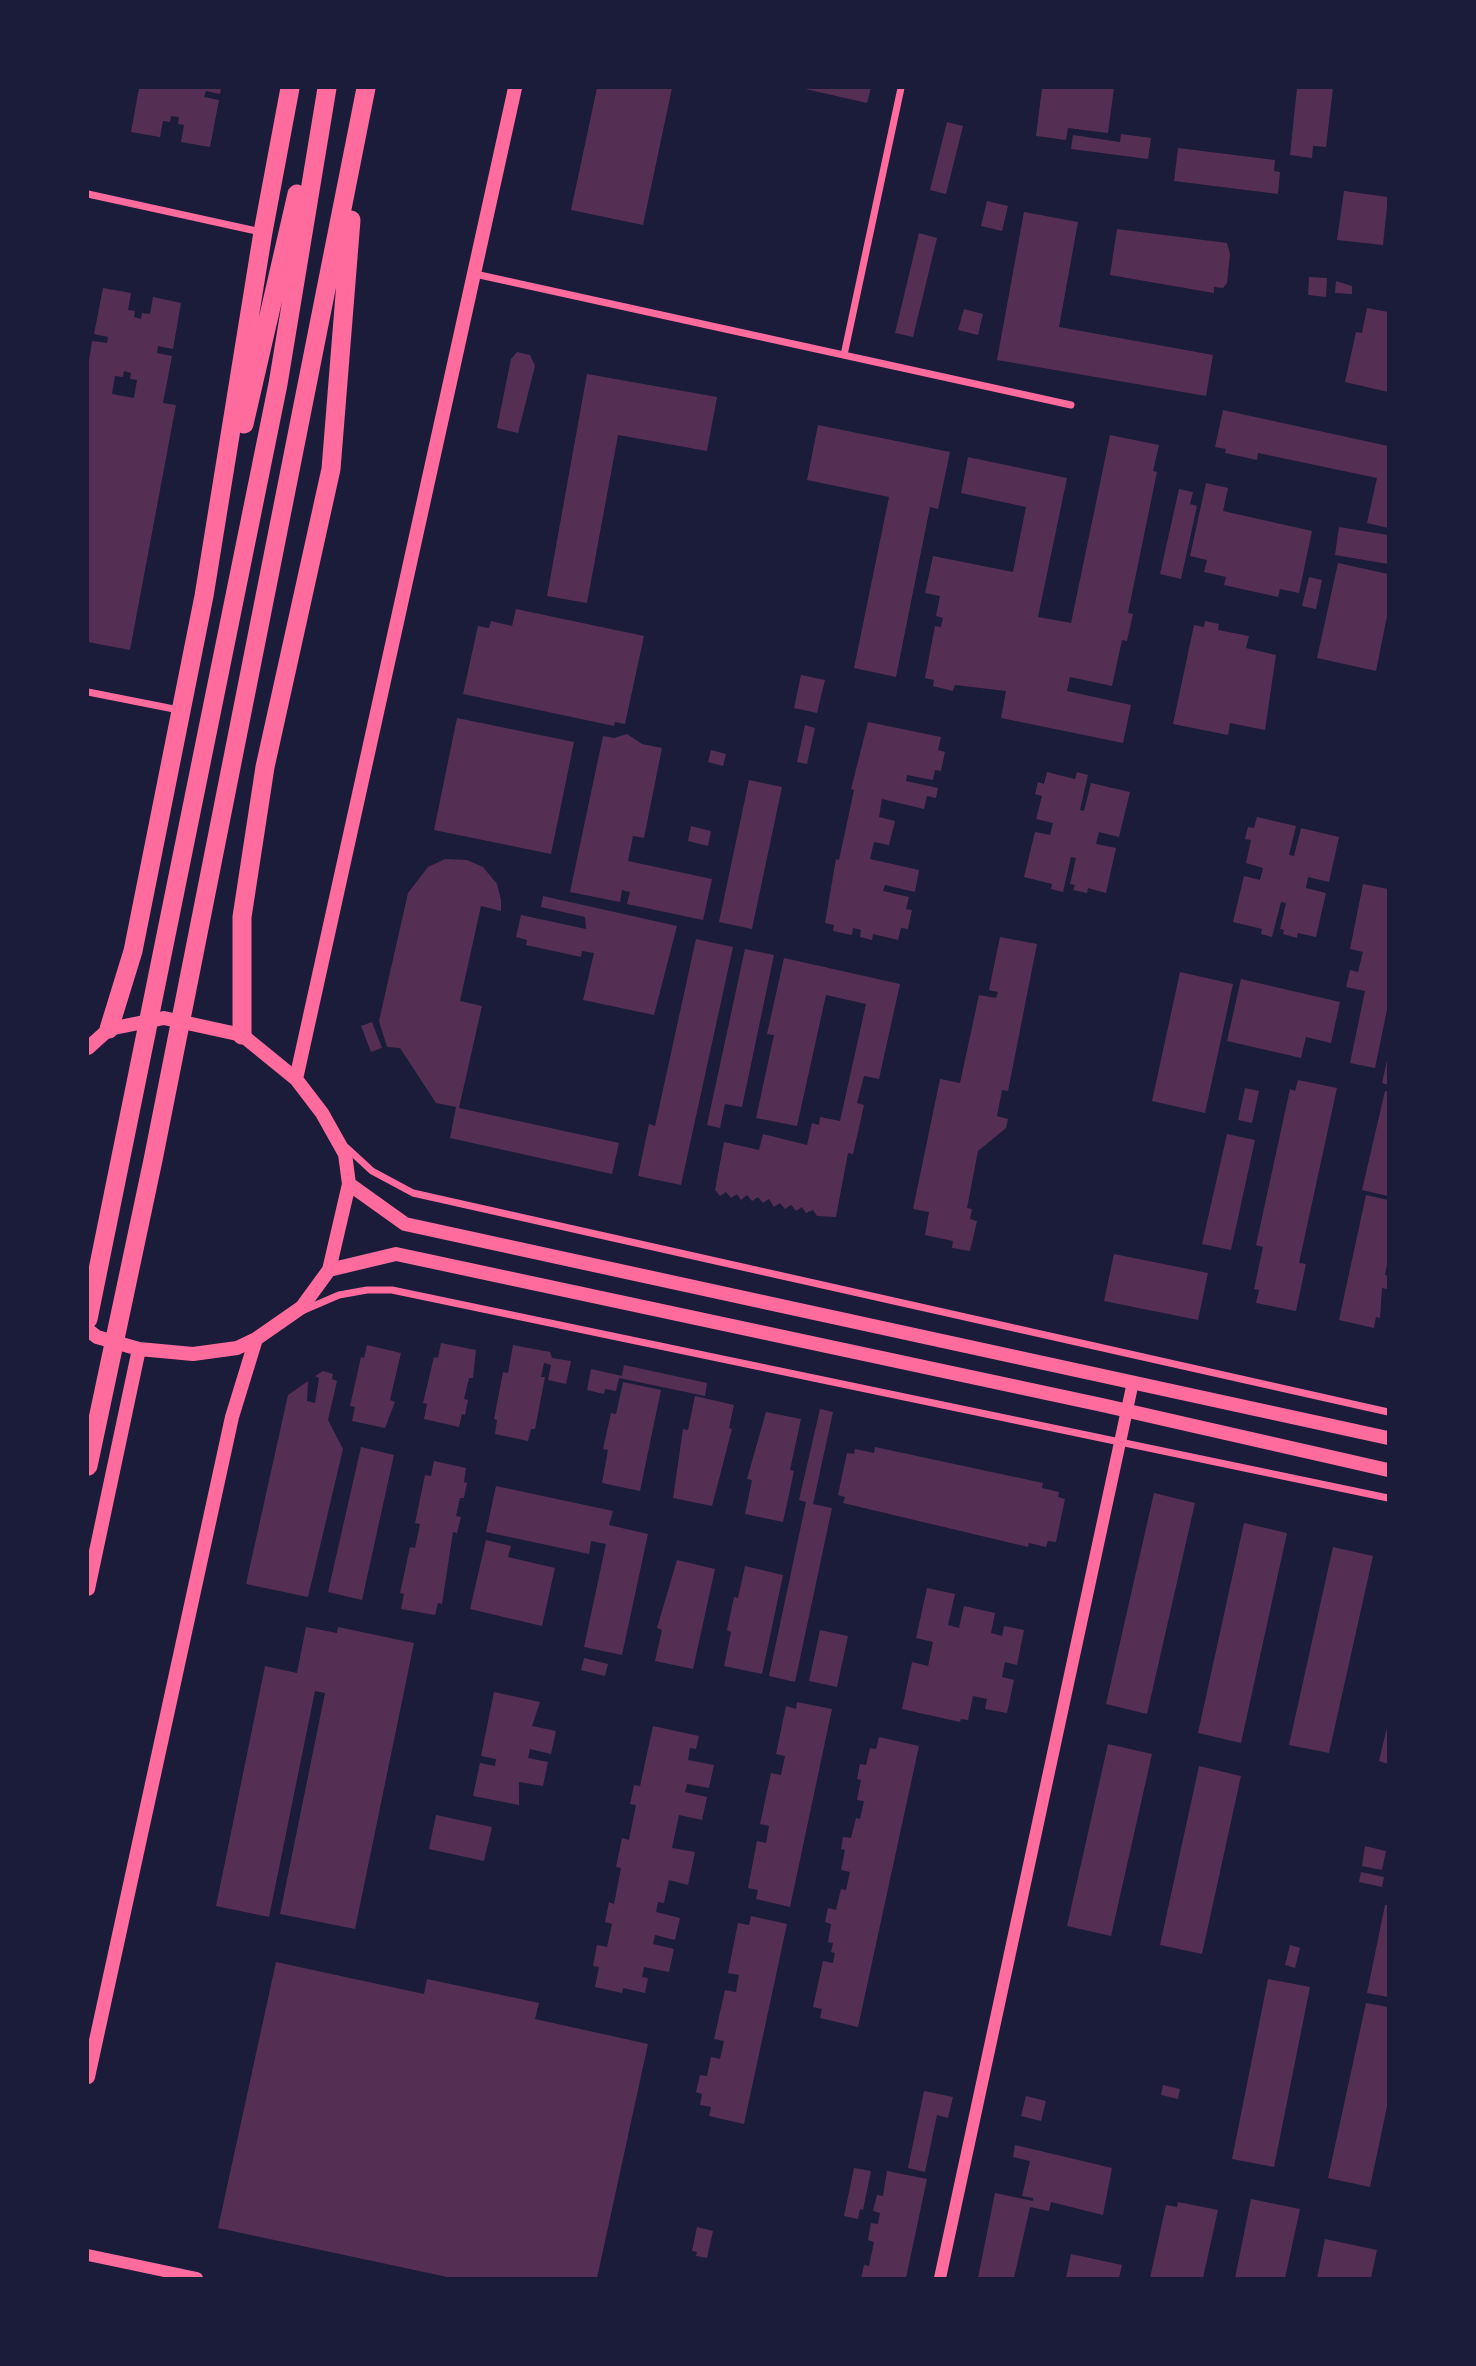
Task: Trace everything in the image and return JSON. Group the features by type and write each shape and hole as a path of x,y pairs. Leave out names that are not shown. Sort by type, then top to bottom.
{"highway":[{"path":"204,596 263,232 290,88"},
{"path":"88,1319 278,384 324,88"},
{"path":"108,1030 133,951 204,596 324,88"},
{"path":"88,1466 153,1160 366,88"},
{"path":"242,1035 242,917 265,767 331,469 360,118"}],"main road":[{"path":"296,1079 515,88"},
{"path":"88,1048 108,1030 164,1018 242,1035 296,1079 330,1127 345,1154 349,1184 329,1270 302,1307 256,1339 237,1349 193,1354 139,1349 97,1337 88,1330"},
{"path":"349,1184 405,1224 1388,1438"},
{"path":"329,1270 396,1254 1126,1410 1388,1470"},
{"path":"88,2077 232,1417 256,1339"},
{"path":"88,1589 139,1349"}],"street":[{"path":"844,355 901,88"},
{"path":"88,194 263,232"},
{"path":"475,274 1071,405"},
{"path":"88,692 180,711"},
{"path":"330,1127 351,1153 372,1171 413,1193 1388,1412"},
{"path":"284,1320 339,1295 367,1290 392,1290 1119,1444 1388,1498"},
{"path":"940,2278 1133,1382"},
{"path":"88,2255 197,2278"}],"building":[{"path":"139,88 221,88 220,94 206,91 204,97 219,100 210,147 181,142 184,125 178,124 179,117 171,116 170,122 163,121 160,137 131,132"},
{"path":"597,88 672,88 643,225 571,210"},
{"path":"801,88 871,88 867,103"},
{"path":"1042,88 1114,88 1108,133 1068,128 1066,140 1036,136"},
{"path":"1297,88 1333,88 1326,147 1313,146 1312,158 1290,155"},
{"path":"947,122 963,126 946,194 930,190"},
{"path":"1121,134 1151,138 1148,159 1071,149 1073,135 1120,142"},
{"path":"1178,148 1275,160 1274,171 1280,172 1278,194 1174,181"},
{"path":"1344,191 1388,197 1383,245 1337,240"},
{"path":"987,201 1008,206 1002,231 981,226"},
{"path":"1024,212 1078,222 1059,327 1213,355 1206,396 997,360"},
{"path":"1117,229 1227,243 1230,254 1227,283 1223,288 1214,287 1214,293 1110,275"},
{"path":"919,233 937,238 913,337 895,333"},
{"path":"1309,277 1327,278 1326,297 1308,295"},
{"path":"1336,281 1352,286 1352,294 1335,293"},
{"path":"103,288 131,293 128,310 135,311 134,317 141,319 142,313 150,314 153,297 181,303 173,349 158,346 157,353 172,356 163,403 176,405 130,650 88,642 88,367 92,341 107,343 108,337 94,334","holes":["124,371 131,373 130,379 137,380 134,398 112,394 115,376 123,377"]},
{"path":"1367,308 1388,312 1388,392 1345,382 1356,332 1362,333"},
{"path":"964,309 983,314 978,335 958,330"},
{"path":"517,352 530,355 535,366 518,433 497,428 511,359"},
{"path":"587,374 717,397 707,451 618,435 587,603 547,596"},
{"path":"1223,410 1388,446 1388,528 1367,523 1377,478 1258,453 1257,460 1225,453 1226,449 1215,447"},
{"path":"818,425 950,452 938,509 930,507 896,677 854,668 889,497 807,480"},
{"path":"1110,435 1159,445 1153,471 1157,472 1128,613 1133,614 1127,641 1122,640 1112,686 1070,677 1067,691 1131,705 1123,743 1001,718 1006,691 955,685 953,691 933,686 934,680 925,678 935,626 941,627 943,618 936,616 940,596 925,593 933,556 1013,572 1026,507 961,493 968,457 1067,478 1038,617 1071,623"},
{"path":"1206,483 1228,488 1223,511 1312,531 1299,593 1280,589 1278,597 1224,585 1226,577 1204,572 1207,560 1190,556"},
{"path":"1179,489 1193,492 1190,504 1197,506 1181,579 1160,574"},
{"path":"1339,527 1388,535 1388,564 1335,555"},
{"path":"1338,563 1388,574 1388,611 1376,671 1317,658"},
{"path":"1309,577 1322,580 1316,609 1302,606"},
{"path":"516,609 644,636 625,724 615,722 614,726 463,694 478,626 489,628 491,621 512,626"},
{"path":"1205,621 1219,624 1218,630 1249,636 1246,648 1276,655 1265,730 1230,723 1228,735 1173,724 1194,625 1204,627"},
{"path":"801,675 825,680 817,713 794,708"},
{"path":"457,718 574,742 551,854 434,830"},
{"path":"868,722 941,737 938,750 945,752 941,771 935,770 933,780 907,775 906,781 938,788 936,798 927,796 924,809 882,799 879,817 895,821 889,845 874,842 870,859 919,870 915,892 885,885 883,891 909,897 906,909 912,910 908,929 901,928 898,940 873,934 872,940 860,937 861,930 853,928 852,935 833,931 834,925 825,923 836,859 839,860 854,790 851,789"},
{"path":"805,725 815,728 807,764 797,762"},
{"path":"627,734 642,744 662,748 644,838 633,836 628,861 712,879 703,920 627,904 630,892 622,890 620,902 570,892 603,736 614,738"},
{"path":"711,750 726,754 723,766 708,762"},
{"path":"1047,772 1075,779 1077,772 1088,775 1080,810 1084,811 1091,783 1130,792 1119,837 1099,832 1096,844 1116,848 1106,893 1088,888 1087,893 1073,890 1075,885 1070,884 1076,858 1071,857 1063,892 1051,889 1052,884 1024,877 1035,832 1050,835 1053,823 1036,819 1042,796 1035,794 1038,782 1044,784"},
{"path":"749,780 782,787 752,929 719,922"},
{"path":"1257,817 1296,826 1289,855 1294,856 1301,828 1339,837 1329,882 1308,877 1306,888 1326,893 1316,937 1298,933 1297,938 1283,934 1284,930 1280,929 1286,903 1281,902 1272,937 1261,934 1262,929 1233,922 1244,876 1260,880 1263,868 1246,863 1251,840 1245,839 1248,827 1254,828"},
{"path":"691,826 711,831 708,846 688,841"},
{"path":"445,859 467,860 483,867 497,884 501,900 501,911 481,906 460,1001 482,1006 459,1108 619,1143 612,1174 450,1138 456,1107 436,1103 400,1048 387,1047 379,1021 408,893 428,867"},
{"path":"1363,884 1388,889 1388,1005 1375,1068 1350,1063 1365,991 1346,987 1350,970 1358,972 1363,952 1350,949"},
{"path":"543,896 677,926 654,1015 583,1000 594,953 582,951 581,957 526,945 527,940 516,937 521,915 586,929 585,917 541,907"},
{"path":"1000,937 1037,944 1008,1091 1002,1090 997,1116 1008,1119 1006,1128 978,1151 967,1208 972,1209 970,1219 977,1221 970,1251 952,1248 953,1241 925,1235 929,1212 913,1209 940,1079 960,1083 979,995 996,998 998,992 989,990"},
{"path":"696,939 733,947 681,1185 638,1176 649,1124 655,1126"},
{"path":"745,949 774,955 742,1107 725,1104 720,1128 707,1125"},
{"path":"784,958 900,984 879,1079 864,1076 857,1103 864,1105 853,1154 848,1153 836,1217 817,1216 813,1210 806,1213 802,1207 796,1211 791,1205 785,1209 780,1203 774,1207 769,1199 763,1203 758,1197 752,1201 747,1195 741,1200 737,1194 731,1198 726,1192 720,1196 715,1190 724,1142 759,1150 763,1134 807,1145 812,1123 819,1125 820,1117 840,1121 866,1004 826,995 797,1126 756,1118 774,1035 767,1034"},
{"path":"1180,972 1233,984 1205,1113 1152,1101"},
{"path":"1241,979 1340,1002 1331,1043 1306,1037 1301,1058 1227,1041"},
{"path":"372,1022 382,1048 371,1052 361,1026"},
{"path":"1388,1056 1388,1085 1382,1083"},
{"path":"1298,1080 1337,1088 1299,1263 1306,1264 1296,1311 1256,1303 1259,1290 1254,1289 1263,1247 1256,1245 1290,1089 1295,1091"},
{"path":"1245,1088 1259,1091 1252,1123 1238,1120"},
{"path":"1385,1091 1388,1092 1388,1196 1362,1190"},
{"path":"1227,1134 1255,1140 1231,1250 1202,1244"},
{"path":"1366,1195 1388,1200 1388,1259 1385,1275 1388,1280 1387,1289 1382,1288 1380,1318 1376,1317 1374,1328 1339,1320"},
{"path":"1114,1254 1208,1273 1198,1320 1104,1301"},
{"path":"441,1343 476,1350 473,1378 469,1378 464,1399 468,1400 465,1415 462,1414 459,1427 424,1419 427,1404 423,1403 434,1357 438,1358"},
{"path":"367,1345 401,1353 390,1400 395,1402 385,1428 352,1421 355,1407 350,1406 361,1357 364,1358"},
{"path":"513,1345 550,1352 552,1358 571,1361 566,1384 548,1380 551,1365 544,1363 541,1377 545,1377 535,1429 531,1429 528,1441 495,1434 497,1420 494,1419 503,1372 508,1373"},
{"path":"624,1365 707,1383 705,1396 619,1378 616,1391 605,1389 604,1394 587,1390 591,1369 622,1376"},
{"path":"323,1371 333,1374 332,1379 337,1381 328,1420 343,1449 308,1597 246,1584 288,1395 308,1381 307,1401 315,1403 319,1378 315,1376"},
{"path":"623,1382 661,1390 640,1491 602,1483 608,1450 603,1449 611,1413 616,1414"},
{"path":"695,1396 734,1405 729,1428 732,1429 712,1506 673,1498 683,1429 688,1430"},
{"path":"820,1409 833,1412 813,1504 832,1508 795,1682 769,1676 806,1502 799,1500"},
{"path":"766,1412 801,1419 783,1522 745,1514 752,1480 747,1479"},
{"path":"361,1447 394,1455 362,1600 328,1592"},
{"path":"875,1447 1043,1483 1042,1488 1059,1492 1058,1497 1065,1499 1056,1542 1048,1541 1046,1547 1029,1543 1028,1547 843,1503 845,1497 838,1495 847,1453 854,1454 855,1449 874,1453"},
{"path":"434,1461 466,1468 464,1482 467,1483 456,1516 461,1517 457,1533 453,1532 442,1604 438,1603 435,1615 401,1609 404,1594 400,1593 410,1547 415,1548 420,1524 415,1523 425,1475 431,1476"},
{"path":"496,1486 613,1511 609,1525 648,1534 622,1655 584,1647 606,1544 591,1541 589,1554 486,1532"},
{"path":"1154,1493 1195,1503 1147,1714 1106,1704"},
{"path":"1244,1523 1287,1533 1241,1743 1198,1733"},
{"path":"486,1540 511,1546 508,1557 555,1568 542,1626 470,1609"},
{"path":"1333,1547 1373,1556 1329,1753 1289,1745"},
{"path":"677,1560 715,1569 693,1669 655,1661 662,1630 657,1628"},
{"path":"745,1566 783,1575 762,1674 724,1666 731,1632 727,1630 734,1597 738,1598"},
{"path":"927,1588 955,1594 948,1625 959,1628 964,1606 995,1613 991,1633 1002,1636 1004,1626 1024,1630 1017,1665 1005,1662 1002,1677 1014,1680 1007,1713 985,1709 987,1699 973,1696 968,1720 961,1719 960,1722 902,1709 912,1662 928,1666 933,1642 916,1638"},
{"path":"306,1627 337,1633 338,1627 414,1643 355,1929 280,1914 325,1693 315,1691 269,1917 216,1906 265,1666 297,1673"},
{"path":"820,1630 848,1636 837,1687 809,1681"},
{"path":"584,1658 608,1664 605,1676 581,1670"},
{"path":"494,1692 540,1702 532,1726 556,1731 551,1754 530,1749 528,1758 548,1762 543,1786 519,1782 519,1805 473,1796 480,1763 495,1766 496,1759 481,1756"},
{"path":"797,1702 832,1709 790,1907 756,1899 758,1890 748,1888 757,1841 766,1843 769,1826 760,1824 771,1773 781,1775 785,1756 776,1754 786,1706 796,1709"},
{"path":"1388,1723 1388,1764 1379,1761"},
{"path":"653,1726 699,1736 696,1749 690,1748 688,1760 714,1765 709,1788 687,1784 685,1792 707,1797 702,1820 679,1815 672,1848 695,1852 688,1885 669,1880 664,1903 658,1902 656,1912 680,1918 675,1940 655,1935 653,1944 674,1949 669,1972 644,1967 642,1977 648,1978 645,1993 623,1988 622,1993 595,1987 599,1967 593,1966 597,1945 607,1947 612,1924 605,1922 609,1902 614,1904 621,1868 616,1867 622,1838 629,1840 636,1805 630,1804 634,1785 640,1786"},
{"path":"879,1737 919,1746 858,2027 820,2018 822,2009 813,2007 823,1961 833,1963 835,1953 831,1952 833,1943 828,1942 831,1924 825,1922 828,1908 836,1910 841,1889 846,1890 850,1872 841,1870 845,1850 841,1849 843,1837 851,1838 856,1818 860,1819 864,1801 857,1800 861,1780 857,1779 860,1764 866,1765 870,1748 876,1749"},
{"path":"1108,1744 1152,1754 1111,1936 1067,1926"},
{"path":"1199,1766 1241,1776 1202,1954 1160,1945"},
{"path":"436,1815 492,1827 484,1861 429,1849"},
{"path":"1365,1846 1386,1851 1382,1870 1362,1866"},
{"path":"1361,1872 1384,1877 1382,1887 1359,1882"},
{"path":"1385,1905 1388,1905 1388,1997 1367,1993"},
{"path":"751,1916 787,1924 744,2124 709,2116 711,2107 700,2105 702,2094 696,2092 700,2075 707,2076 711,2057 720,2059 724,2041 714,2039 725,1990 736,1992 739,1975 728,1973 738,1923 749,1925"},
{"path":"1290,1945 1300,1948 1295,1968 1285,1965"},
{"path":"276,1962 424,1994 427,1979 539,2003 535,2019 648,2044 597,2278 452,2278 218,2228"},
{"path":"1268,1979 1310,1987 1274,2167 1232,2159"},
{"path":"1366,2003 1388,2007 1388,2102 1370,2187 1328,2178"},
{"path":"1163,2085 1180,2089 1178,2099 1161,2095"},
{"path":"924,2091 953,2097 948,2118 937,2115 925,2172 908,2168"},
{"path":"1026,2096 1046,2101 1041,2121 1021,2116"},
{"path":"1015,2145 1112,2168 1103,2215 1051,2202 1049,2211 1030,2207 1014,2278 978,2278 995,2193 1033,2201 1033,2198 1022,2196 1030,2161 1013,2157"},
{"path":"854,2168 871,2171 863,2210 860,2209 858,2219 844,2216"},
{"path":"887,2171 927,2179 906,2278 861,2278 864,2265 869,2266 874,2242 868,2240 871,2223 878,2224 880,2213 873,2211 877,2195 883,2196"},
{"path":"1251,2199 1300,2209 1285,2278 1235,2278"},
{"path":"1178,2202 1218,2210 1203,2278 1150,2278 1166,2205 1177,2207"},
{"path":"697,2227 713,2231 707,2258 696,2256 697,2252 692,2251"},
{"path":"1325,2239 1377,2250 1371,2278 1317,2278"},
{"path":"1071,2254 1122,2265 1119,2278 1066,2278"}]}
